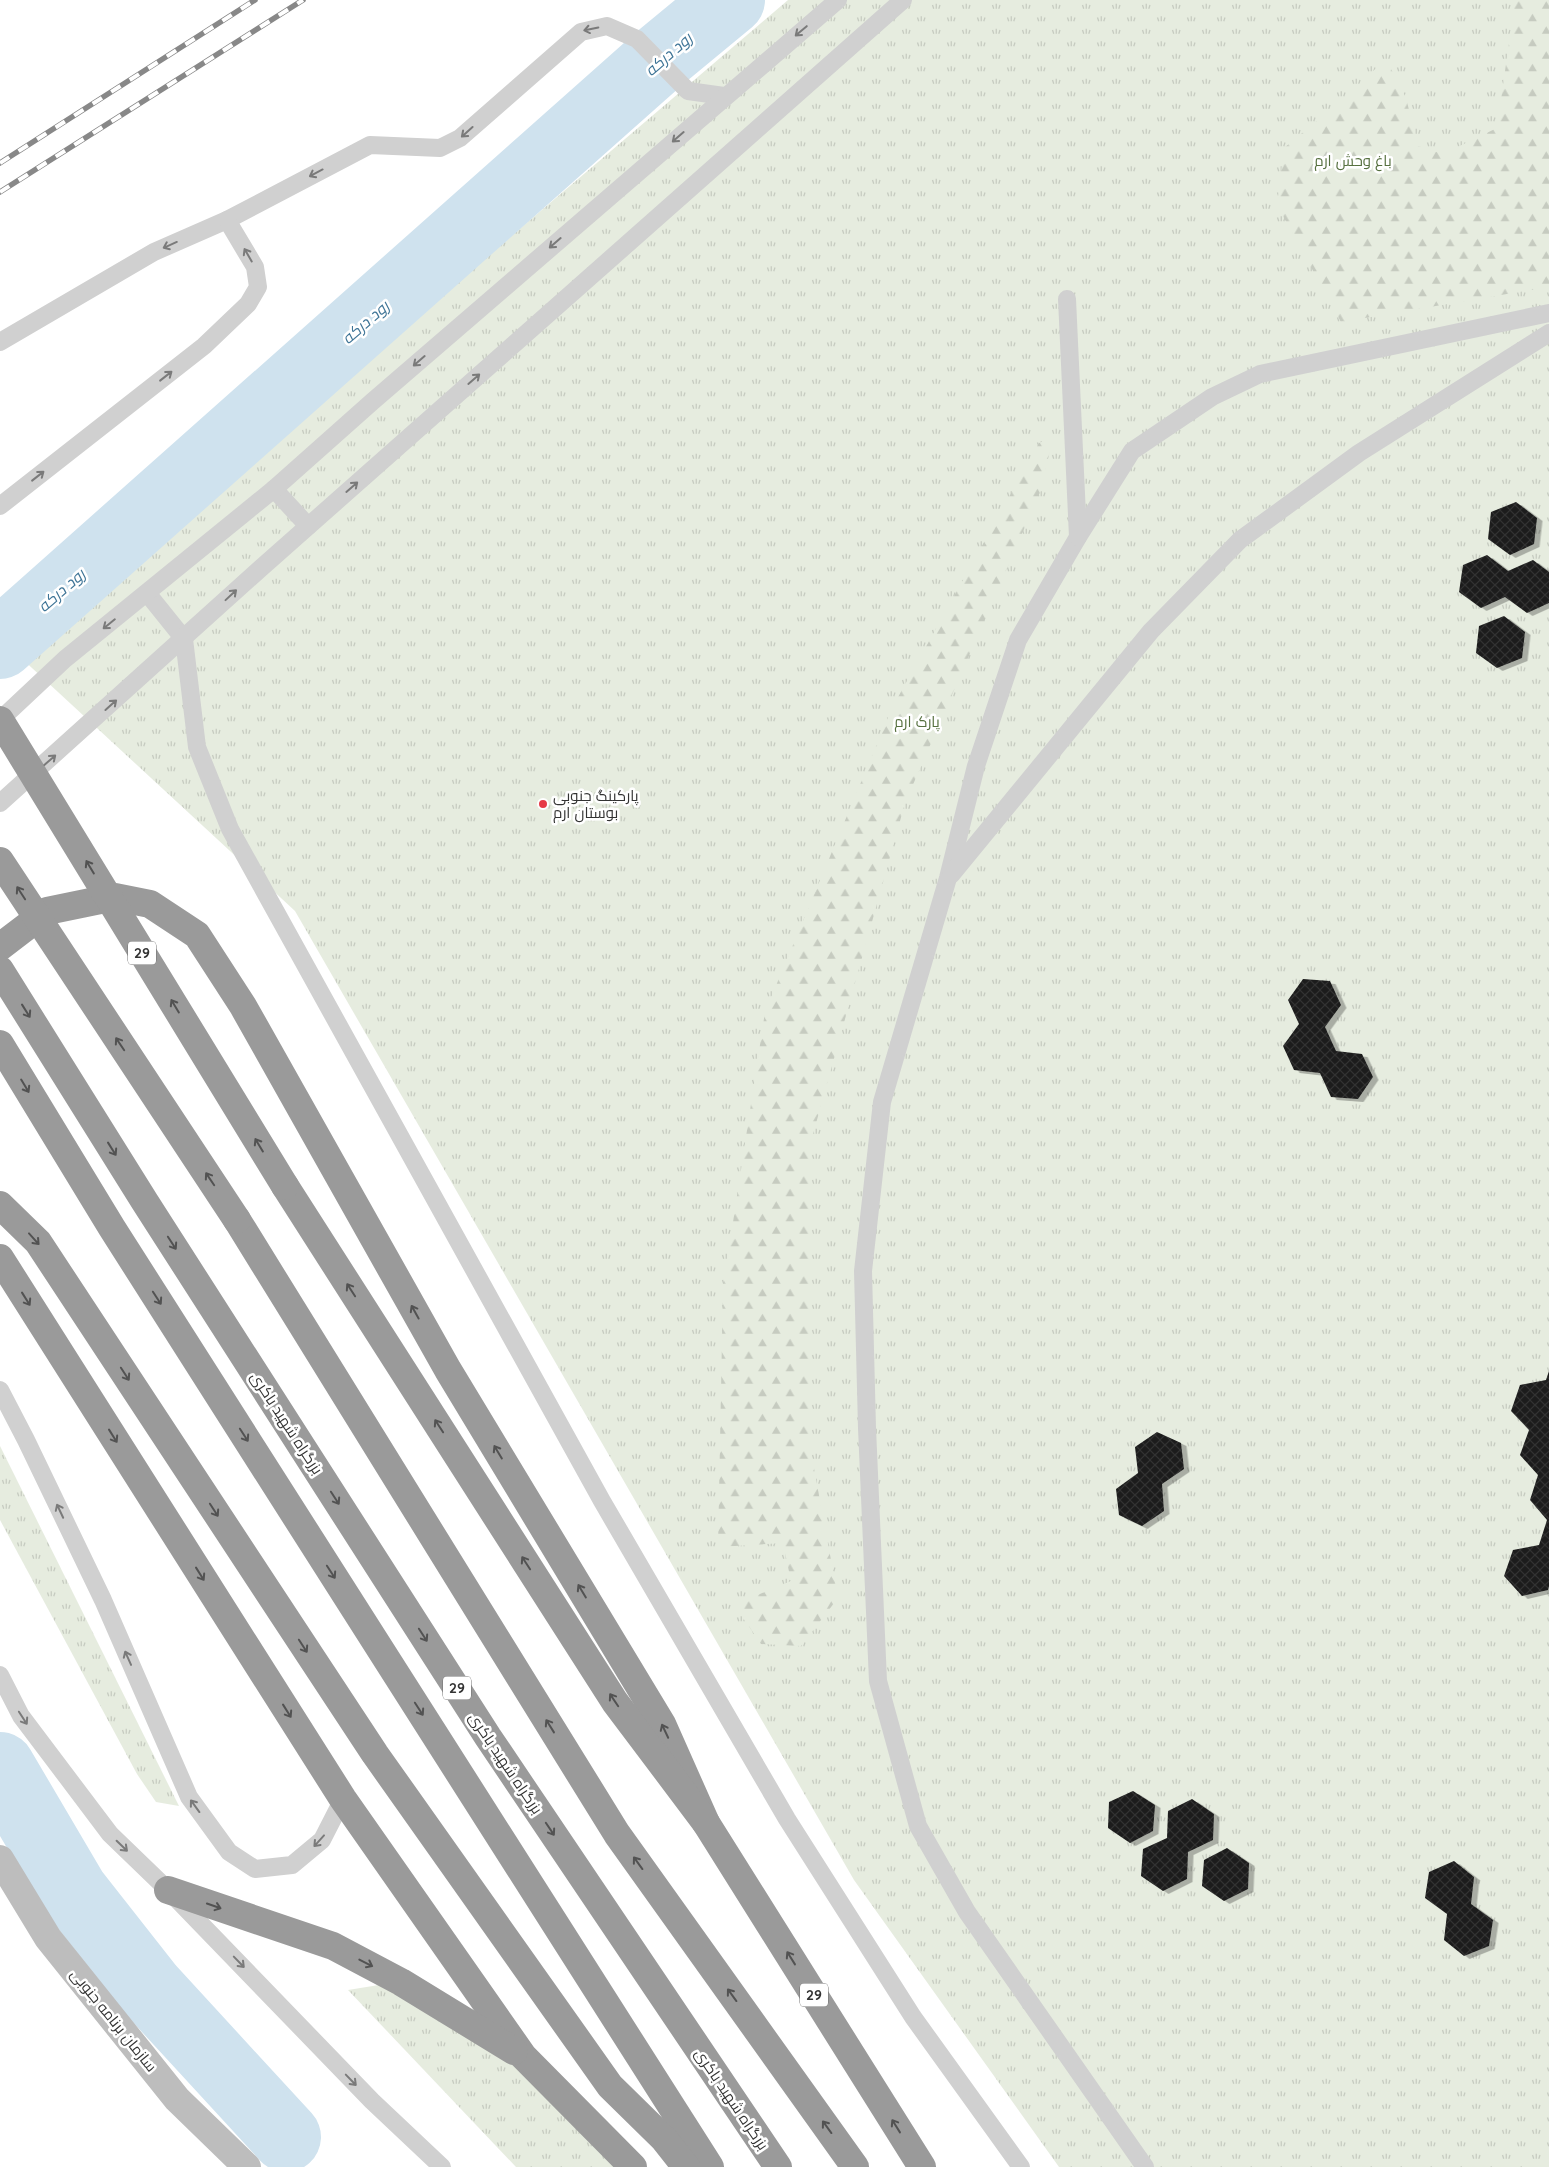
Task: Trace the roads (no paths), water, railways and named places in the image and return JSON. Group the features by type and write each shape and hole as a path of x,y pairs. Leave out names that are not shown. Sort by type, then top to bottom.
{"highway":[{"name":"29","path":"0,720 285,1186 615,1702 706,1823 922,2167"},
{"path":"0,861 237,1220 617,1834 855,2167"},
{"path":"0,947 47,911 115,897 150,904 197,936 243,1006 448,1370 662,1724 706,1823"},
{"name":"بزرگراه شهید باکری","path":"0,970 145,1202 488,1737 778,2167"},
{"path":"0,1044 112,1228 710,2167"},
{"path":"0,1205 38,1242 375,1754 610,2086 664,2139 686,2167"},
{"path":"0,1258 343,1799 523,2056 633,2167"},
{"path":"168,1890 333,1946 401,1982 523,2056"}],"street":[{"name":"سازمان برنامه جنوبی","path":"0,1858 54,1946 177,2099 247,2167"}],"lane":[{"path":"0,720 65,659 274,489 724,96 838,0"},
{"path":"0,803 308,526 903,0"},
{"path":"0,342 154,252 227,220 370,145 440,148 460,138 581,32 607,26 637,39 688,92 724,96"},
{"path":"0,506 204,346 248,304 258,287 255,266 227,220"},
{"path":"1066,299 1078,536"},
{"path":"1144,2167 967,1912 918,1826 878,1681 863,1272 882,1102 948,878 976,766 1018,640 1078,536 1132,451 1212,398 1260,374 1549,312"},
{"path":"948,878 1151,631 1240,540 1359,453 1549,333"},
{"path":"274,489 308,526"},
{"path":"147,593 184,639 197,748 230,829 602,1501 787,1819 913,2017 1021,2167"},
{"path":"0,1390 103,1600 189,1797 229,1852 256,1869 292,1865 322,1840 343,1799"},
{"path":"0,1675 21,1716 110,1834 168,1890 372,2101 442,2167"}],"waterway":[{"name":"رود درکه","path":"0,644 661,57 730,0"},
{"path":"0,1767 73,1891 150,1989 286,2137"}],"railway":[{"path":"0,163 255,0"},
{"path":"0,192 303,0"}],"place":[{"name":"پارکینگ جنوبی بوستان ارم","path":"543,804"}],"park label":[{"name":"باغ وحش ارم","path":"1353,160"},
{"name":"پارک ارم","path":"917,721"}]}
